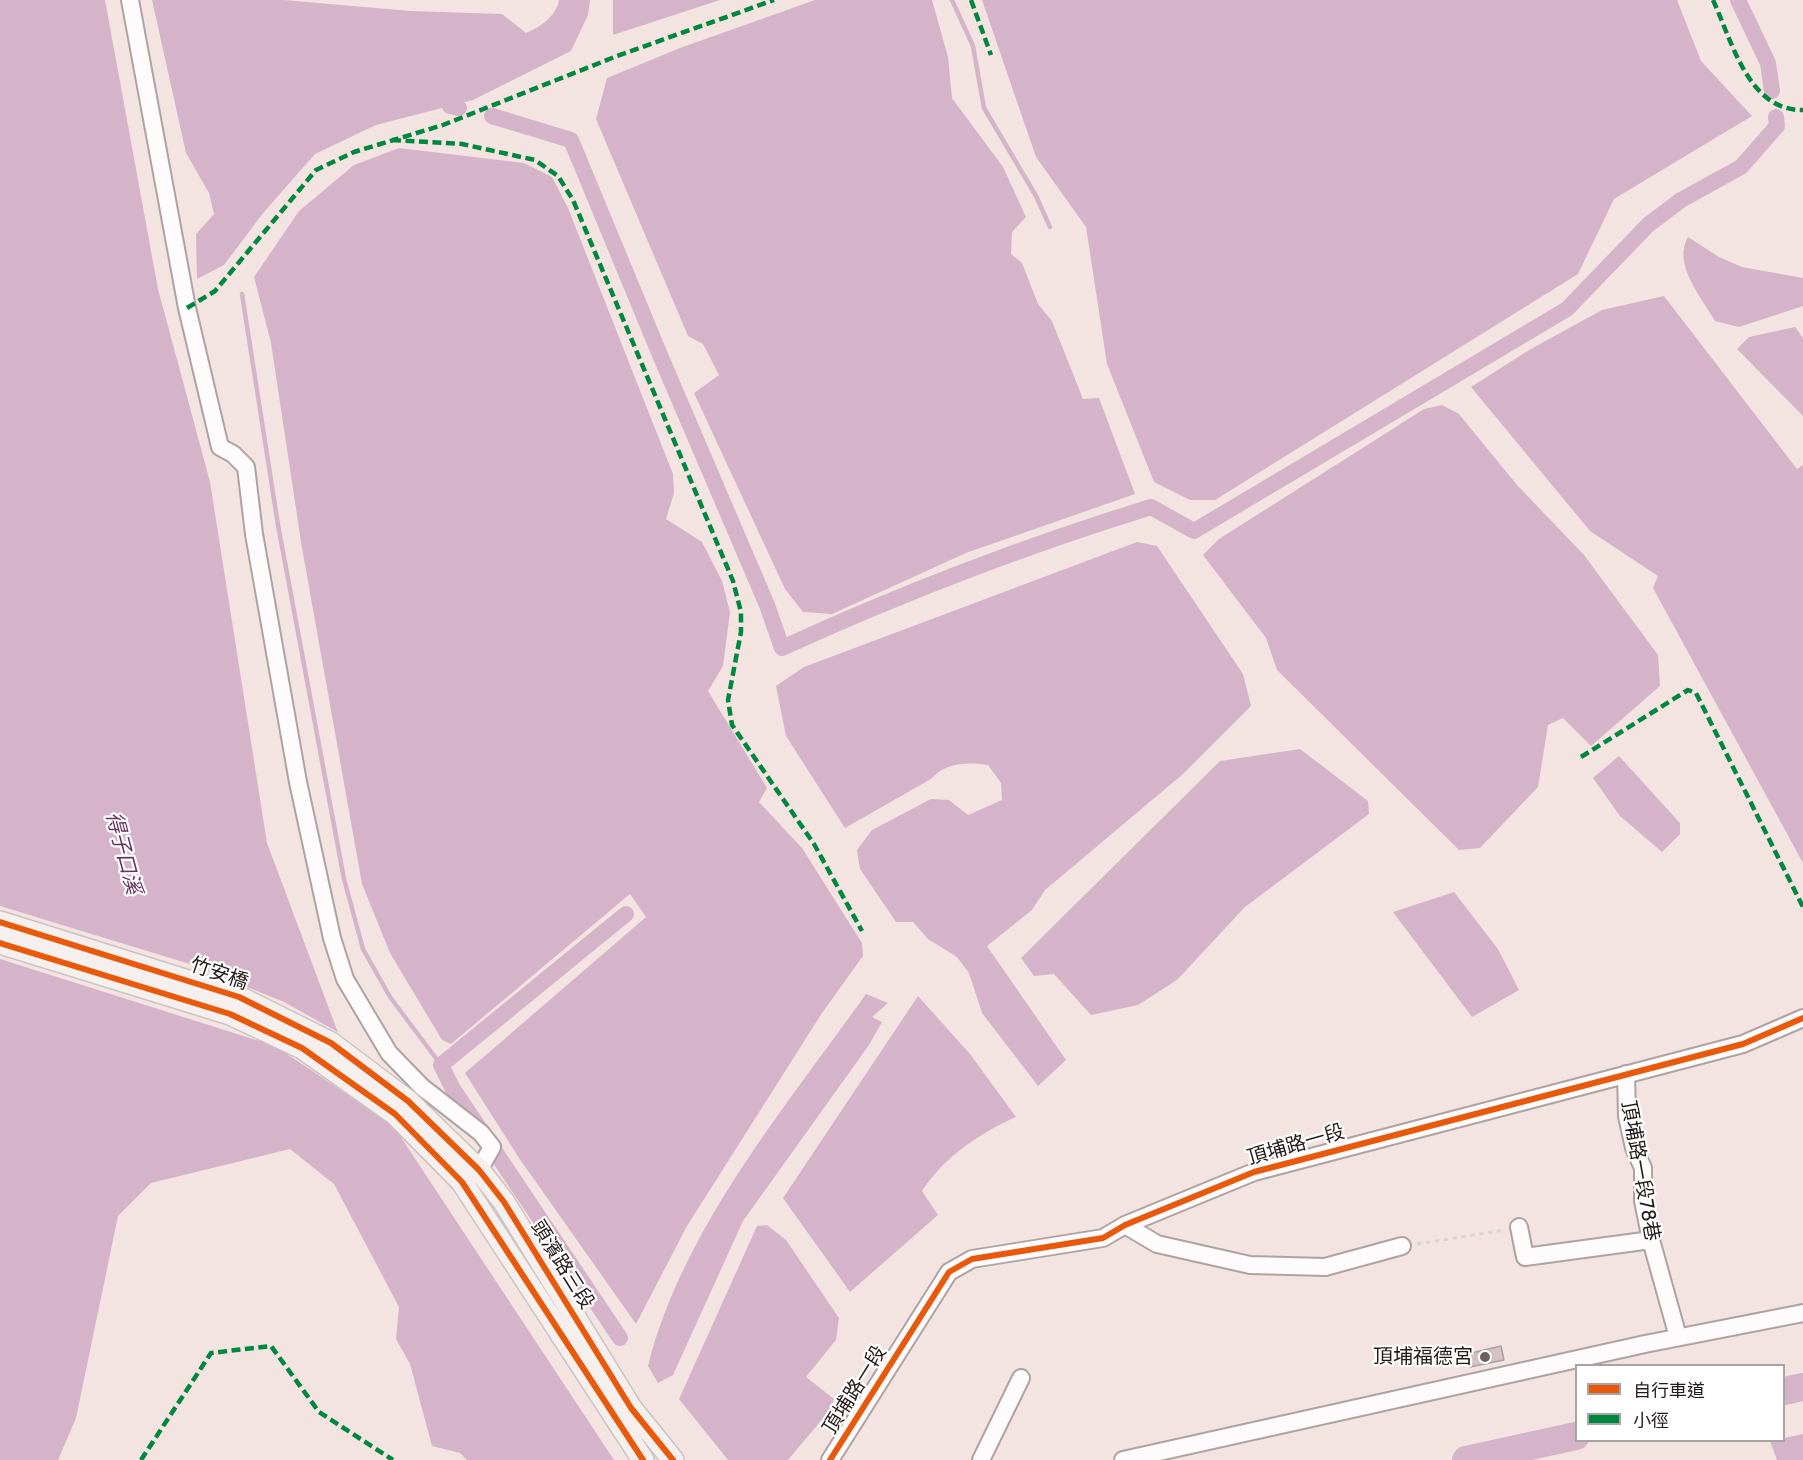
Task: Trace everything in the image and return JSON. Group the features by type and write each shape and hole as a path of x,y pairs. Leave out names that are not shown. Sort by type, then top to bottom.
{"main road":[{"name":"竹安橋","path":"0,922 239,997 331,1042 401,1107"},
{"name":"竹安橋","path":"0,943 230,1014 302,1048 401,1107"},
{"name":"頭濱路三段","path":"401,1107 471,1176 504,1202 631,1408 673,1460"},
{"name":"頭濱路三段","path":"471,1176 644,1460"}],"street":[{"path":"130,0 187,308 220,447 233,454 246,467 255,534 298,782 332,938 345,979 389,1053 422,1087 482,1133 492,1148 471,1176"},
{"name":"頂埔路一段","path":"830,1460 949,1272 972,1259 1103,1238 1125,1225 1254,1172 1743,1044 1803,1018"},
{"name":"頂埔路一段78巷","path":"1626,1074 1627,1116 1634,1148 1643,1168 1643,1201 1651,1240 1678,1337"},
{"path":"1125,1225 1157,1244 1250,1265 1325,1267 1402,1246"},
{"path":"1519,1227 1525,1257 1651,1240"},
{"path":"1123,1460 1678,1337 1803,1313"},
{"path":"981,1460 1021,1378"}],"path":[{"path":"1402,1246 1519,1227"}],"water":[{"name":"得子口溪","path":"0,0 105,0 158,289 210,482 267,843 346,1054 614,1460 467,1460 460,1453 432,1446 410,1364 396,1339 399,1307 334,1184 290,1149 151,1183 118,1216 76,1418 58,1460 0,1460"},
{"path":"152,0 284,0 411,11 502,14 526,33 551,16 559,0 590,0 588,15 571,51 473,100 376,125 315,154 264,212 224,265 197,279 196,234 214,214 209,193 186,153"},
{"path":"613,0 720,0 613,35"},
{"path":"815,0 932,0 948,57 952,98 1003,167 1026,217 1012,232 1011,254 1022,263 1038,304 1052,321 1083,399 1099,398 1135,494 966,553 832,614 803,612 785,589 694,393 719,375 703,344 688,336 596,119 607,78 680,48"},
{"path":"982,0 1677,0 1701,61 1752,116 1614,199 1578,274 1215,500 1190,500 1154,482 1107,364 1086,227 1036,157"},
{"path":"399,148 524,163 552,177 568,208 673,474 674,493 666,519 702,542 722,581 730,612 723,666 708,691 767,788 759,802 802,848 862,943 863,956 822,1013 687,1226 636,1324 519,1158 465,1073 646,917 630,894 451,1044 442,1040 390,953 362,884 301,542 271,343 254,277 299,211 354,165"},
{"path":"1688,237 1719,257 1742,267 1803,278 1803,306 1739,327 1715,321 1686,269 1684,247"},
{"path":"1664,296 1797,469 1803,465 1803,863 1653,588 1658,576 1590,531 1471,387 1529,350 1602,310"},
{"path":"1795,327 1803,338 1803,416 1737,349 1749,337"},
{"path":"1442,405 1459,414 1517,485 1584,555 1658,655 1660,686 1591,746 1563,718 1548,725 1538,787 1480,848 1459,850 1277,670 1266,638 1203,555 1219,539 1424,409"},
{"path":"1137,542 1157,546 1243,674 1251,706 1183,774 1045,890 1032,910 987,946 1066,1060 1038,1086 982,1013 969,973 957,957 928,939 913,922 896,922 860,869 857,850 872,830 931,799 949,800 968,815 1002,800 1001,783 988,765 950,766 845,828 786,736 776,686 804,667"},
{"path":"1300,749 1368,801 1369,814 1245,907 1177,980 1138,1005 1091,1015 1054,974 1034,976 1021,958 1220,761"},
{"path":"1619,756 1680,823 1680,834 1662,852 1620,816 1593,778"},
{"path":"1454,892 1498,949 1519,990 1472,1017 1393,912"},
{"path":"866,994 888,1003 872,1017 882,1022 869,1045 743,1221 673,1375 658,1383 648,1366 664,1315 685,1266 740,1171"},
{"path":"918,996 970,1054 1016,1117 976,1138 941,1167 922,1191 938,1215 850,1292 783,1198"},
{"path":"767,1225 786,1240 839,1318 836,1340 806,1377 834,1399 829,1411 788,1460 728,1460 679,1399 757,1226"},
{"path":"1803,1434 1803,1460 1777,1460 1770,1442 1785,1442 1785,1438"}],"pier":[{"path":"0,906 193,965 284,1002 343,1035 349,1053 399,1129 275,1046 0,959"}],"building":[{"name":"頂埔福德宮","path":"1501,1346 1504,1360 1470,1367 1467,1354"}],"waterway":[{"path":"952,0 973,46 984,108 1036,196 1050,227"},
{"path":"1738,0 1768,63 1772,91"},
{"path":"450,106 459,108"},
{"path":"492,116 571,140 767,605 782,648 873,608 964,572 1151,507 1194,531 1567,309 1648,225 1681,200 1741,167 1777,126 1776,117"},
{"path":"242,294 278,525 344,879 363,949 390,997 441,1065"},
{"path":"620,1338 453,1089 441,1065 626,914"},
{"path":"1785,1391 1803,1387"},
{"path":"1466,1460 1575,1436"}],"marked path":[{"path":"187,308 215,291 316,170 354,152 443,125 617,56 774,0"},
{"path":"971,0 991,55"},
{"path":"1713,0 1735,53 1755,86 1768,99 1784,107 1803,110"},
{"path":"392,140 462,144 535,160 558,176 573,200 733,581 741,612 741,632 728,700 732,725 814,844 862,931"},
{"path":"1581,757 1688,690 1696,693 1803,907"},
{"path":"141,1460 211,1353 271,1346 319,1412 393,1460"}],"cycle path":[{"path":"0,922 239,997 331,1043 408,1101 479,1170 504,1202 631,1408 673,1460"},
{"path":"0,943 230,1014 302,1048 395,1114 462,1182 643,1460"},
{"path":"830,1460 949,1272 972,1259 1103,1238 1125,1225 1254,1172 1743,1044 1803,1018"}],"place":[{"name":"頂埔福德宮","path":"1485,1357"}]}
